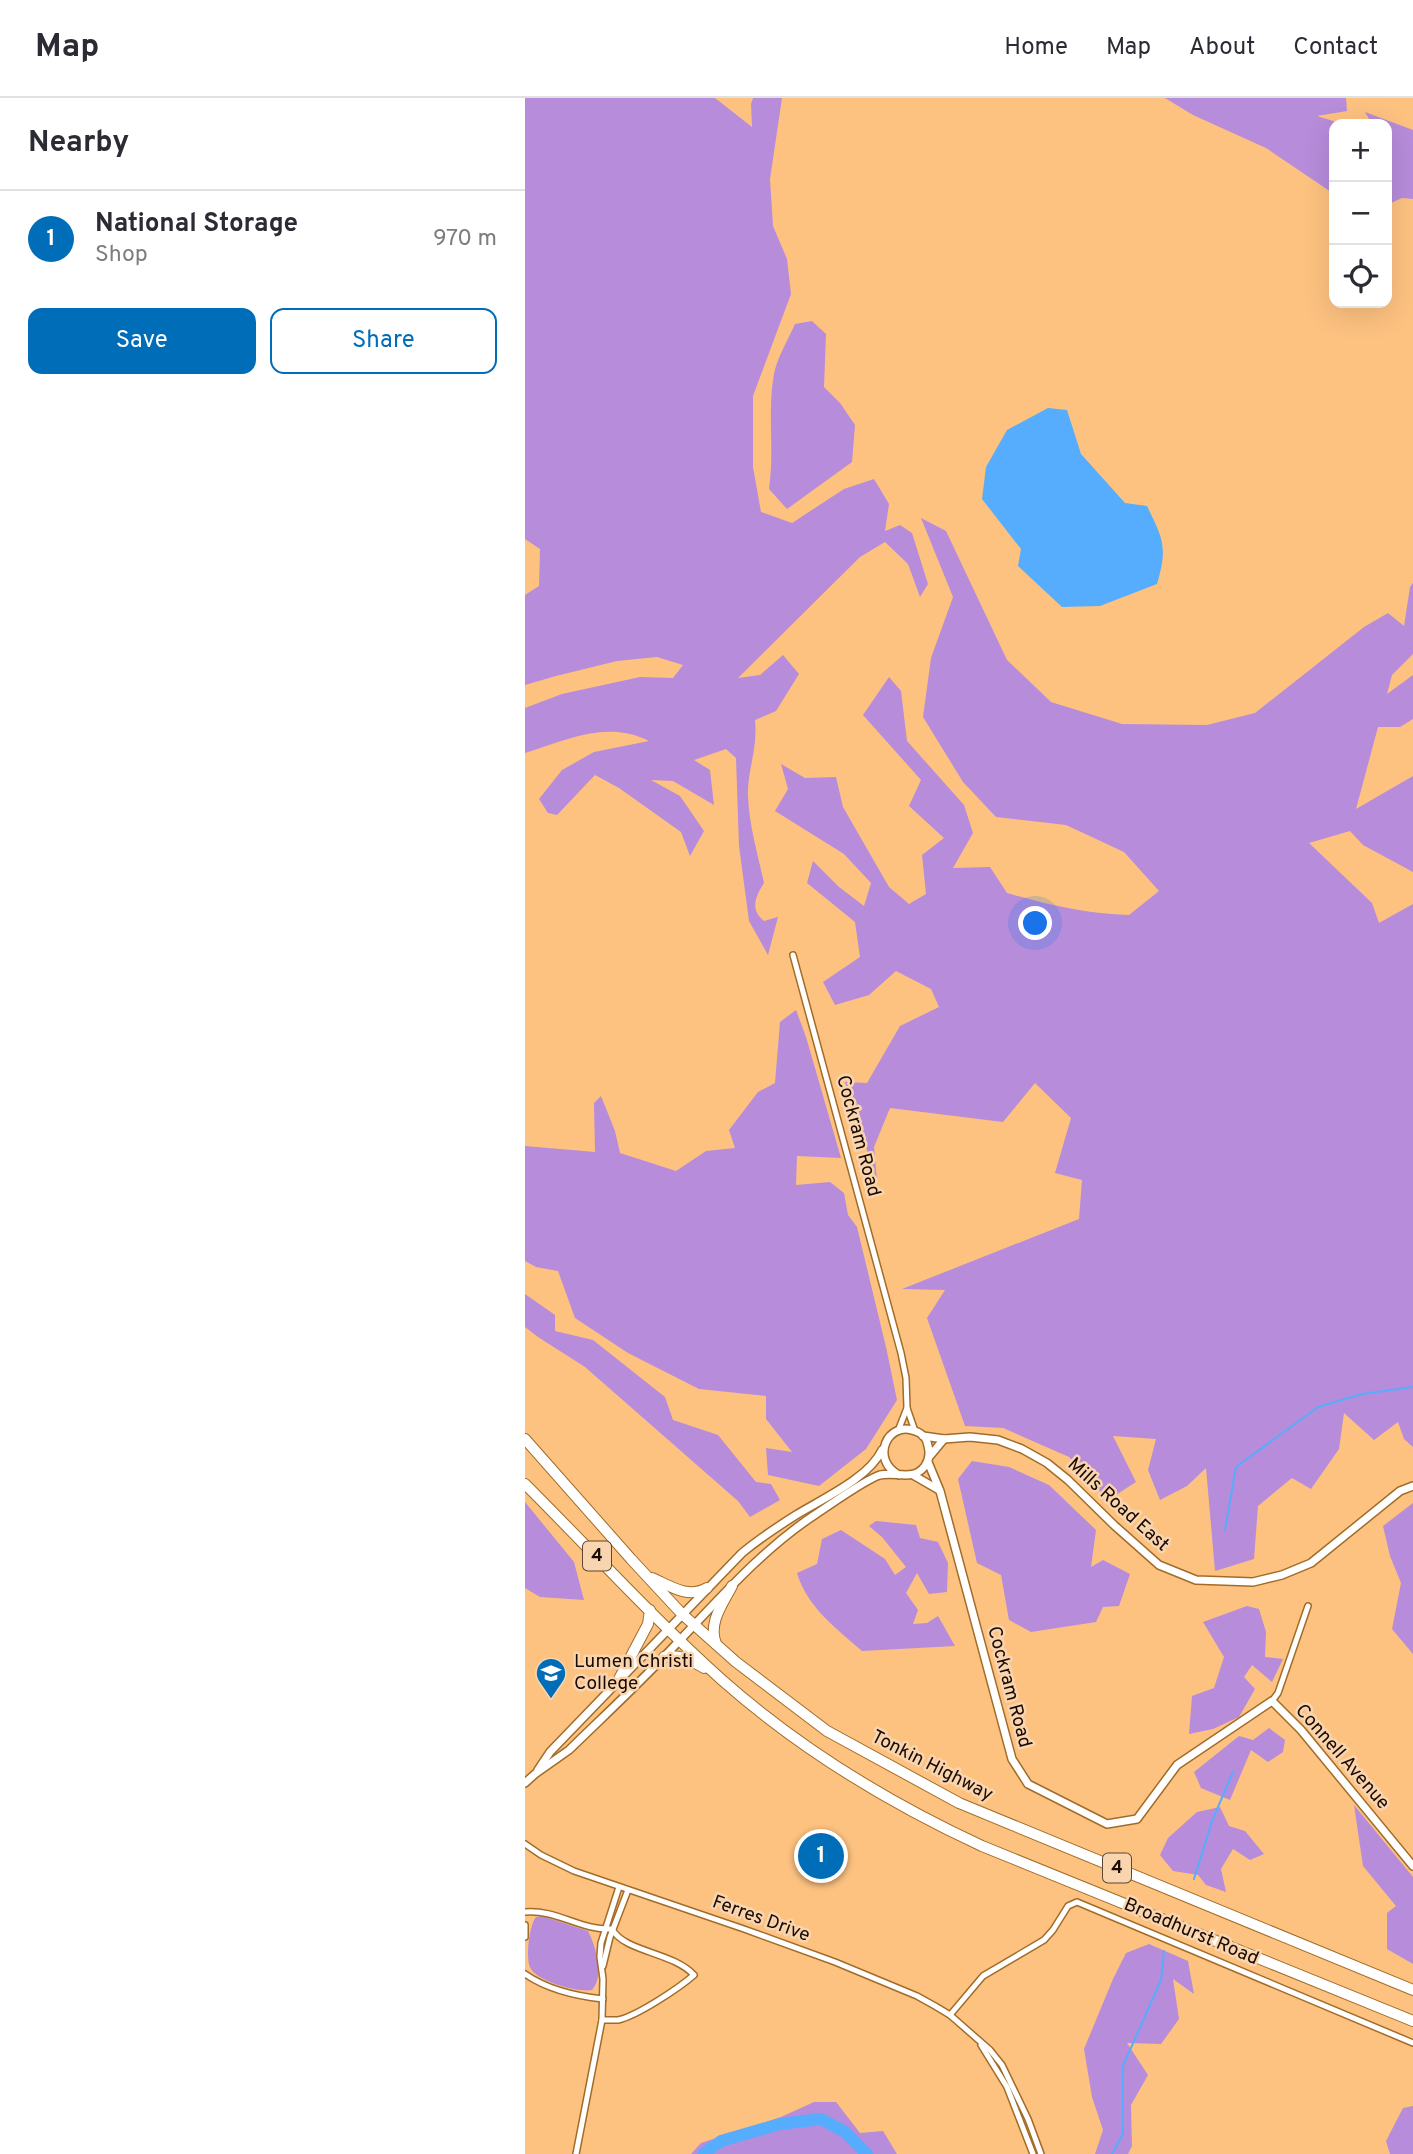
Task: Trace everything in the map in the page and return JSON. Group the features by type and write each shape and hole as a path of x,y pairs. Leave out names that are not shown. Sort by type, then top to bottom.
{"highway":[{"name":"Tonkin Highway","path":"525,1439 682,1614 716,1645 827,1731 959,1803 1413,1990"},
{"name":"4","path":"525,1484 722,1680 810,1749 884,1796 944,1828 1020,1861 1413,2021"},
{"path":"645,1575 687,1594 707,1588"},
{"path":"716,1645 712,1625 732,1586"},
{"path":"619,1679 648,1624 650,1610"},
{"path":"664,1657 674,1655 684,1658 722,1680"}],"main road":[{"path":"535,1773 549,1752 707,1588 757,1541 849,1483 877,1461 884,1445 892,1434 898,1431 919,1433 927,1442 929,1459"},
{"name":"Mills Road East","path":"919,1433 944,1440 971,1437 998,1440 1022,1449 1047,1463 1068,1480 1159,1565 1196,1580 1253,1582 1282,1576 1311,1563 1401,1492 1413,1486"},
{"path":"525,1783 569,1750 732,1586 798,1526 879,1475 913,1475 919,1472 944,1440"},
{"path":"884,1445 884,1460 893,1472 899,1475"},
{"name":"Cockram Road","path":"929,1459 1012,1759 1028,1784 1107,1824 1137,1819 1177,1765 1272,1701"},
{"path":"913,1475 940,1491"},
{"name":"Connell Avenue","path":"1272,1701 1301,1730 1413,1866"}],"street":[{"name":"Cockram Road","path":"793,955 901,1353 906,1378 907,1408 898,1431"},
{"name":"Cockram Road","path":"907,1408 919,1433"},
{"path":"1272,1701 1278,1693 1308,1606"},
{"name":"Ferres Drive","path":"525,1844 556,1863 619,1887 835,1962 917,1996 950,2015 990,2050 1002,2065 1028,2119 1041,2154"},
{"path":"576,2154 602,2020 603,1966 600,1951 604,1929 619,1887"},
{"path":"603,1966 612,1929 628,1890"},
{"name":"Broadhurst Road","path":"950,2015 983,1976 1044,1940 1068,1906 1077,1902 1413,2043"},
{"path":"525,1912 549,1913 593,1928 612,1929"},
{"path":"525,1925 525,1937"},
{"path":"602,2020 620,2020 629,2016 681,1986 694,1975 681,1963 622,1941 612,1929"},
{"path":"525,1974 538,1983"},
{"path":"525,1982 538,1983 569,1994 603,1999"},
{"name":"Ferres Drive","path":"977,2040 1003,2080 1033,2154"}],"shaded area":[{"path":"525,98 715,98 752,127 753,98 782,98 770,179 773,226 787,259 791,294 753,396 753,467 761,512 792,523 844,489 874,479 889,504 885,531 900,525 912,533 928,584 920,597 908,564 885,542 860,557 738,678 760,675 783,655 799,674 776,711 755,720 748,796 764,883 755,907 764,921 778,917 768,955 749,921 739,846 736,758 726,749 694,760 710,770 714,805 673,781 651,780 680,796 704,831 690,856 681,832 619,788 595,775 557,815 548,813 539,799 562,770 594,752 649,741 618,732 602,732 572,738 525,753 525,708 562,694 640,677 673,678 683,665 657,657 617,661 525,685 525,595 539,586 540,549 525,539"},
{"path":"1165,98 1346,98 1347,111 1317,116 1329,120 1329,191 1266,148 1193,115"},
{"path":"1365,112 1384,119 1369,119"},
{"path":"1392,122 1413,130 1413,199 1402,198 1392,203"},
{"path":"812,321 826,334 824,387 840,403 855,425 852,462 787,509 769,489 772,388 778,362 795,324"},
{"path":"921,518 946,531 1007,660 1051,702 1122,724 1207,725 1255,713 1364,627 1388,613 1404,626 1410,587 1413,583 1413,654 1392,675 1387,694 1413,675 1413,719 1400,727 1378,727 1356,809 1413,776 1413,872 1363,845 1350,831 1309,843 1372,903 1379,923 1413,904 1413,1447 1404,1439 1398,1422 1374,1440 1344,1413 1339,1449 1311,1489 1292,1478 1258,1506 1254,1559 1215,1571 1206,1468 1187,1486 1160,1500 1148,1470 1156,1439 1113,1436 1136,1482 1108,1500 1069,1457 1003,1428 965,1426 927,1318 945,1290 902,1289 1079,1219 1082,1180 1055,1173 1071,1118 1035,1083 1003,1122 890,1108 874,1147 877,1181 845,1082 867,1083 900,1026 939,1007 931,989 896,971 869,995 835,1005 823,982 860,957 855,922 807,883 813,861 839,887 864,906 871,883 844,854 775,811 788,789 781,764 805,778 836,777 843,807 889,887 909,904 926,894 922,855 944,838 909,806 921,780 863,715 889,677 901,691 907,741 964,805 973,833 953,868 990,867 1007,893 1098,913 1129,915 1159,891 1124,852 1066,825 996,817 963,782 923,717 931,658 953,597"},
{"path":"796,1010 841,1158 797,1156 796,1185 830,1182 844,1193 848,1215 857,1227 897,1400 866,1449 819,1486 768,1475 766,1448 792,1452 766,1419 766,1396 699,1389 628,1353 575,1318 558,1271 536,1267 525,1261 525,1146 595,1152 594,1103 601,1096 615,1131 620,1153 676,1171 706,1151 735,1148 729,1130 758,1092 775,1083 780,1022"},
{"path":"525,1294 555,1315 555,1331 593,1340 665,1397 673,1420 718,1435 756,1482 771,1484 780,1500 750,1517 738,1501 585,1367 525,1327"},
{"path":"972,1461 1009,1467 1049,1485 1096,1530 1091,1567 1103,1560 1130,1574 1119,1606 1103,1607 1096,1622 1031,1632 1009,1620 1001,1575 977,1563 958,1479"},
{"path":"525,1502 574,1562 584,1600 540,1597 525,1588"},
{"path":"1413,1503 1413,1654 1392,1629 1401,1583 1390,1556 1383,1526"},
{"path":"876,1521 916,1525 920,1538 938,1542 948,1563 947,1592 929,1594 917,1573 906,1593 918,1610 913,1624 927,1623 938,1616 955,1646 862,1651 823,1616 808,1596 797,1573 817,1564 822,1539 841,1530 885,1559 895,1575 906,1567 882,1537 869,1526"},
{"path":"1247,1606 1259,1609 1266,1632 1265,1657 1283,1659 1272,1682 1252,1665 1244,1677 1255,1689 1239,1717 1213,1729 1189,1734 1192,1696 1214,1688 1224,1657 1203,1622"},
{"path":"1269,1728 1285,1740 1283,1752 1268,1762 1251,1750 1230,1800 1201,1788 1194,1772 1239,1736 1253,1740"},
{"path":"1354,1805 1413,1877 1413,1964 1387,1949 1387,1913 1396,1906 1363,1866"},
{"path":"1220,1807 1229,1826 1245,1831 1264,1854 1250,1860 1233,1849 1221,1869 1226,1892 1206,1885 1198,1875 1173,1871 1160,1855 1168,1838 1197,1812"},
{"path":"542,1916 588,1931 599,1969 592,1990 559,1985 542,1978 531,1969 528,1958 530,1935 536,1917"},
{"path":"1149,1944 1188,1961 1194,1994 1173,1979 1179,2019 1161,2044 1127,2043 1148,2075 1131,2105 1132,2146 1128,2154 1095,2154 1103,2130 1092,2097 1084,2049 1126,1953"},
{"path":"814,2102 836,2102 860,2133 883,2131 897,2154 691,2154 701,2143 781,2117"},
{"path":"1413,2106 1413,2154 1390,2154 1386,2141 1403,2108"}],"water":[{"path":"1048,408 1067,410 1081,454 1125,503 1147,506 1162,544 1162,561 1157,584 1100,606 1062,607 1018,566 1021,549 982,499 986,467 1007,430"}],"waterway":[{"path":"1225,1530 1236,1467 1318,1407 1362,1394 1413,1387"},
{"path":"1194,1879 1212,1821 1233,1772"},
{"path":"1112,2154 1123,2134 1123,2066 1161,1980 1164,1951"},
{"path":"703,2154 721,2141 780,2124 821,2119 845,2132 867,2154"}],"place":[{"name":"Lumen Christi College","path":"551,1700"},
{"name":"National Storage","path":"821,1856"}]}
